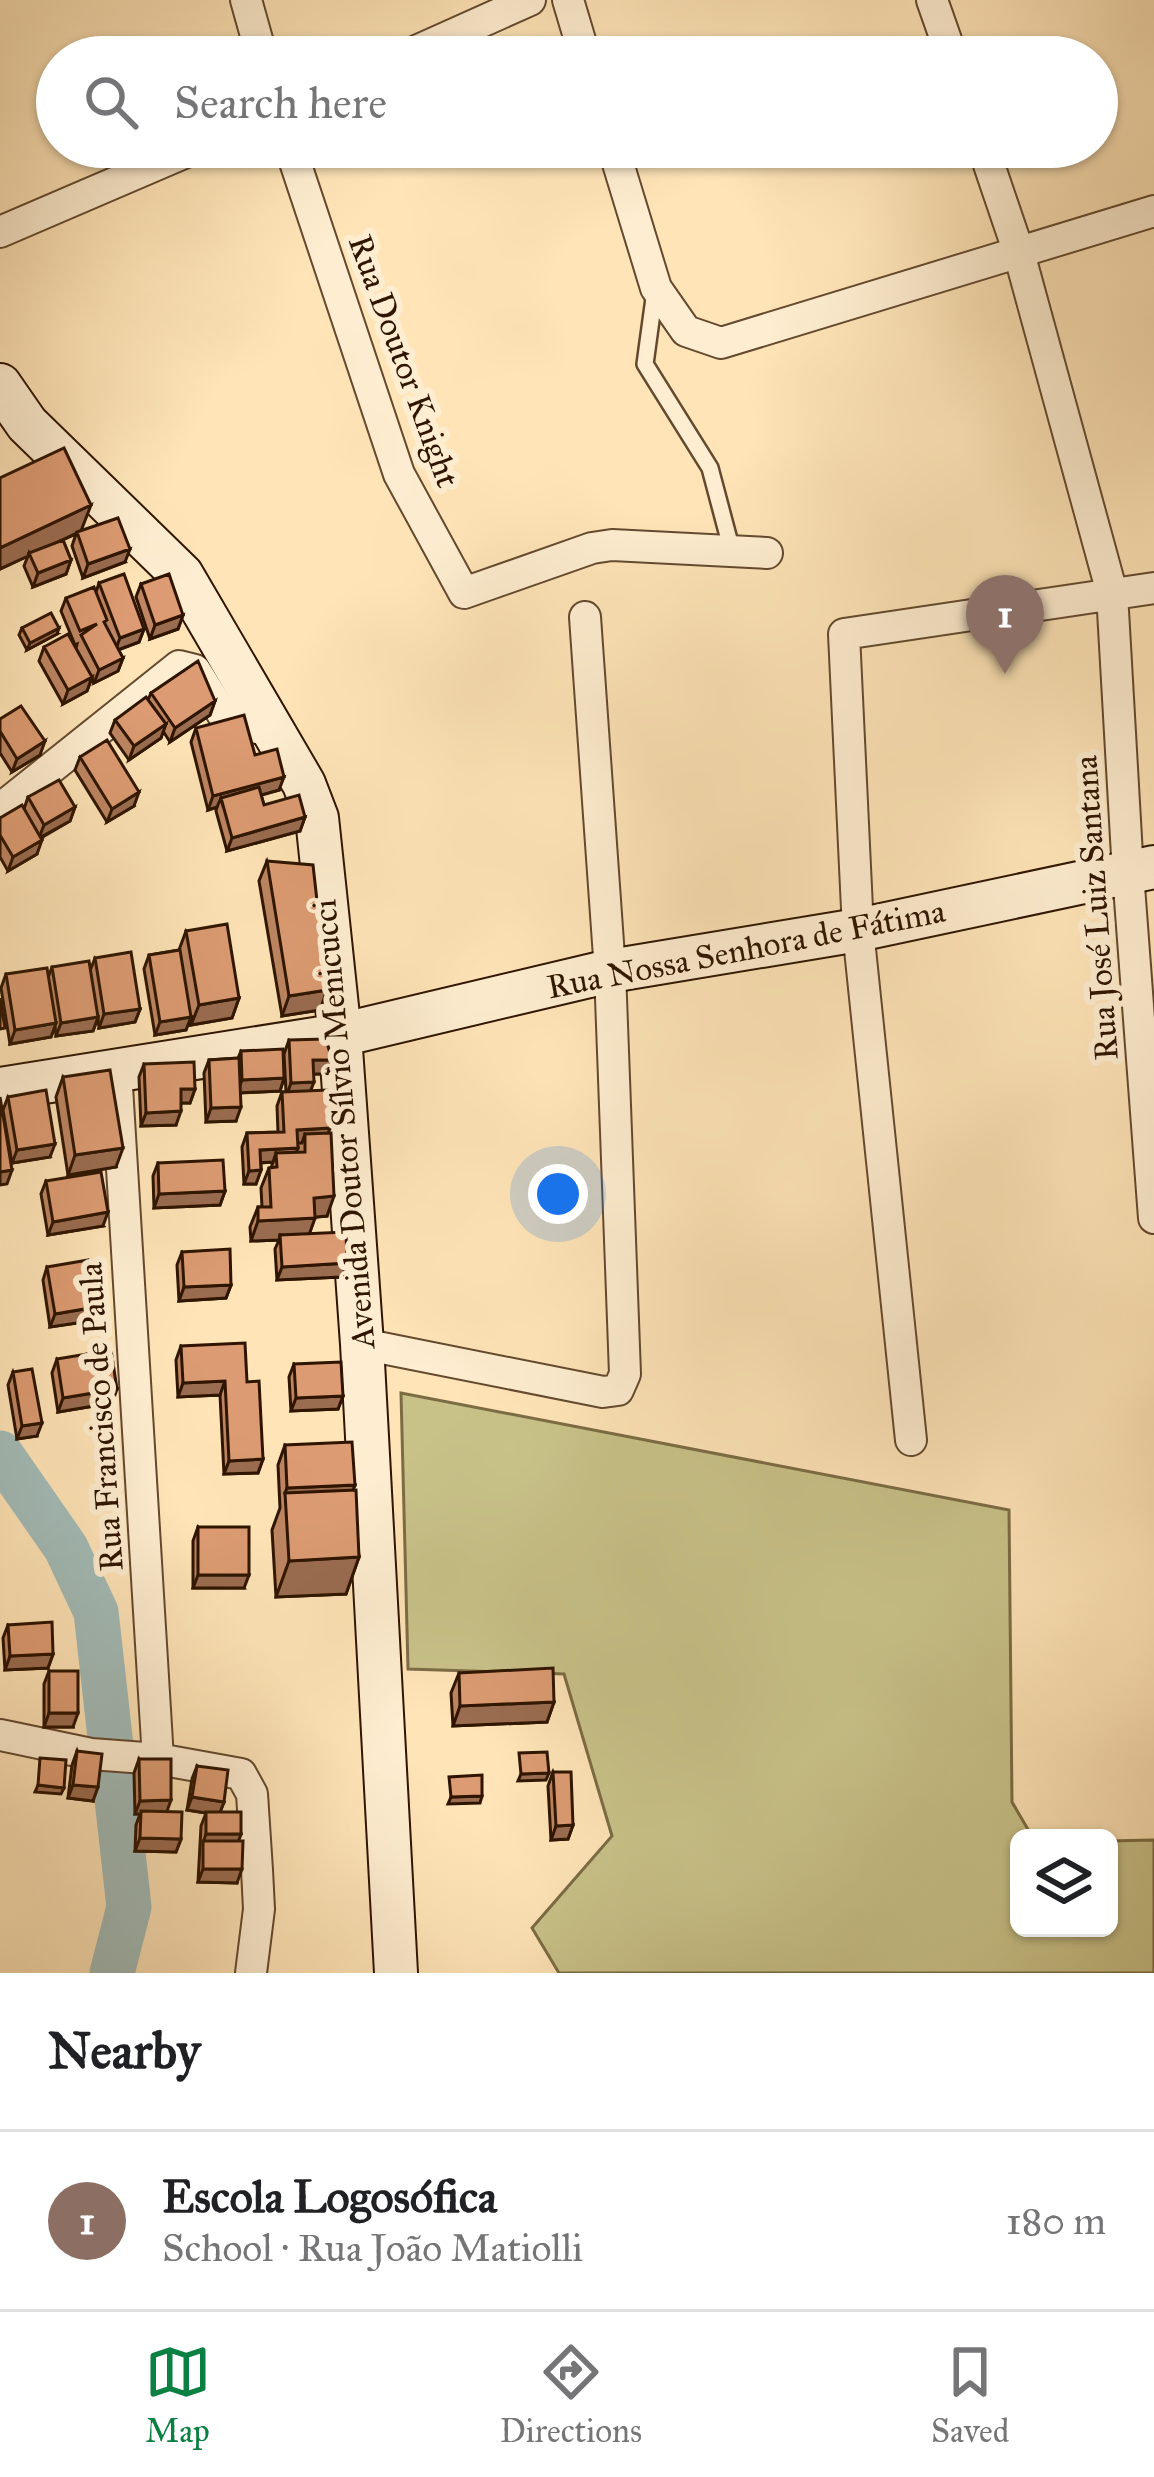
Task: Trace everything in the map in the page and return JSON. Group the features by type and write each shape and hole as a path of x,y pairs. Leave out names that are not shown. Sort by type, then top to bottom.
{"main road":[{"name":"Avenida Doutor Sílvio Menicucci","path":"0,385 27,424 182,575 304,784 317,818 340,1035 362,1344 396,1973"},
{"name":"Rua Nossa Senhora de Fátima","path":"0,1089 340,1035 610,971 858,930 1141,870"}],"street":[{"path":"246,0 256,36"},
{"path":"450,36 530,0"},
{"path":"568,0 579,36"},
{"path":"932,0 945,36"},
{"path":"0,232 149,168"},
{"name":"Rua Doutor Knight","path":"297,168 399,474 464,593 592,548 733,552"},
{"path":"619,168 656,288 686,331 721,343 1154,211"},
{"name":"Rua José Luiz Santana","path":"990,168 1019,253 1112,593 1141,870 1154,1218"},
{"path":"733,552 766,553"},
{"path":"911,1440 858,930 844,634 1154,588"},
{"path":"362,1344 603,1393 619,1390 625,1374 610,971 585,617"},
{"path":"0,809 179,666 195,670 225,718 275,733"},
{"name":"Rua Francisco de Paula","path":"116,1070 144,1757"},
{"path":"0,1736 241,1774 252,1794 260,1910 251,1973"}],"lane":[{"path":"656,288 645,364 710,468 733,552"}],"shaded area":[{"path":"401,1393 1009,1510 1012,1802 1028,1829 1010,1829 1010,1937 1118,1937 1118,1841 1154,1840 1154,1973 559,1973 532,1928 612,1836 564,1674 408,1669"}],"building":[{"path":"64,448 91,505 0,548 0,478"},
{"path":"118,518 130,549 88,564 77,532"},
{"path":"63,540 71,560 38,573 29,553"},
{"path":"124,574 144,629 120,638 99,583"},
{"path":"169,574 183,615 155,625 141,584"},
{"path":"94,587 104,622 123,658 99,670 81,635 97,624 80,631 66,598"},
{"path":"51,613 59,628 30,643 22,628"},
{"path":"68,634 92,677 68,690 44,647"},
{"path":"198,661 215,701 175,728 151,693"},
{"path":"146,697 166,724 134,746 115,720"},
{"path":"21,706 45,741 17,759 0,731 0,719"},
{"path":"244,715 255,755 277,749 284,777 213,796 196,728"},
{"path":"107,740 139,792 112,809 80,757"},
{"path":"59,780 75,807 44,825 28,797"},
{"path":"259,787 264,805 299,795 305,817 232,838 221,798"},
{"path":"22,805 42,840 13,857 0,835 0,818"},
{"path":"267,861 313,865 327,990 289,996"},
{"path":"227,924 239,998 199,1005 186,931"},
{"path":"180,950 191,1017 160,1022 149,955"},
{"path":"131,952 140,1009 104,1014 95,958"},
{"path":"89,961 98,1017 61,1023 52,967"},
{"path":"47,968 56,1023 15,1030 6,974"},
{"path":"326,1039 332,1060 313,1060 314,1082 291,1083 289,1040"},
{"path":"283,1049 284,1078 242,1080 241,1051"},
{"path":"239,1058 241,1107 211,1108 209,1060"},
{"path":"194,1062 195,1089 181,1089 181,1111 146,1113 144,1064"},
{"path":"110,1070 123,1148 75,1155 63,1077"},
{"path":"46,1090 55,1144 17,1150 8,1097"},
{"path":"328,1090 330,1128 297,1130 298,1148 260,1150 261,1170 249,1171 247,1133 284,1132 282,1092"},
{"path":"0,1097 12,1170 0,1172"},
{"path":"331,1133 334,1196 314,1198 315,1218 258,1221 258,1207 271,1207 269,1168 277,1167 276,1153 305,1152 305,1134"},
{"path":"223,1160 225,1191 159,1194 158,1163"},
{"path":"101,1172 108,1212 53,1222 46,1181"},
{"path":"346,1232 347,1263 282,1267 280,1235"},
{"path":"230,1249 231,1285 184,1287 182,1252"},
{"path":"88,1260 96,1307 55,1314 47,1267"},
{"path":"245,1343 247,1382 259,1381 263,1459 229,1461 225,1381 183,1383 181,1346"},
{"path":"111,1350 117,1389 63,1398 57,1359"},
{"path":"341,1362 343,1396 296,1398 294,1364"},
{"path":"32,1369 42,1423 22,1426 13,1372"},
{"path":"352,1442 355,1485 287,1488 285,1445"},
{"path":"356,1490 359,1557 289,1561 285,1493"},
{"path":"198,1527 249,1527 249,1575 198,1575"},
{"path":"52,1622 53,1654 10,1656 8,1625"},
{"path":"553,1668 554,1702 460,1706 459,1673"},
{"path":"49,1671 78,1671 78,1713 49,1713"},
{"path":"77,1751 102,1754 98,1787 73,1785"},
{"path":"547,1752 549,1773 521,1774 519,1753"},
{"path":"40,1758 66,1760 64,1788 38,1785"},
{"path":"139,1759 171,1759 171,1800 140,1801"},
{"path":"197,1766 228,1770 224,1802 192,1797"},
{"path":"553,1772 571,1772 573,1825 556,1826"},
{"path":"482,1775 482,1796 451,1797 449,1777"},
{"path":"141,1811 182,1812 181,1839 140,1838"},
{"path":"206,1812 241,1812 241,1834 206,1834"},
{"path":"203,1841 243,1841 242,1869 203,1869"}],"waterway":[{"path":"0,1453 66,1548 96,1612 129,1907 112,1973"}],"place":[{"name":"Escola Logosófica","path":"1005,674"}]}
